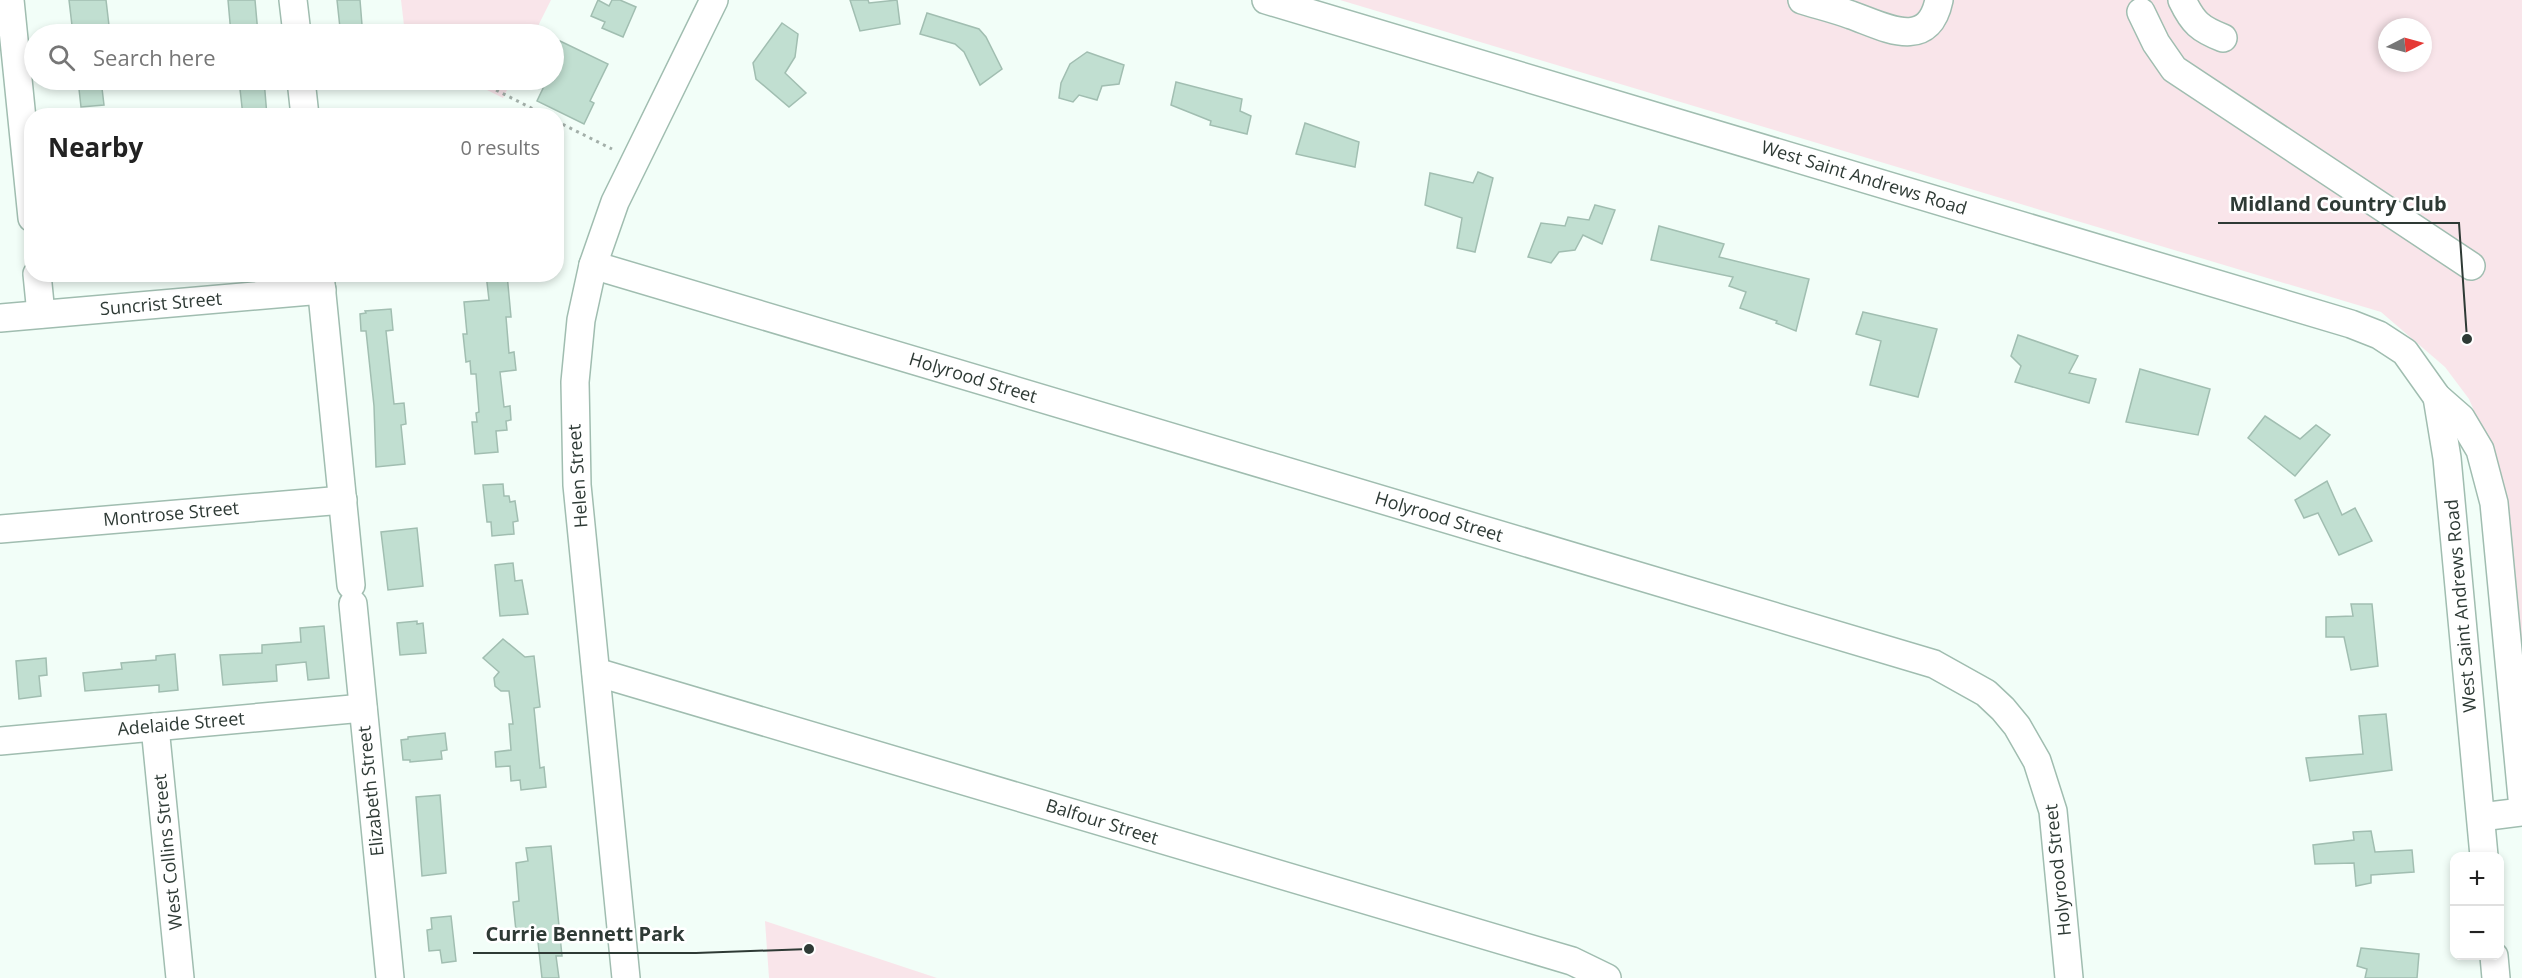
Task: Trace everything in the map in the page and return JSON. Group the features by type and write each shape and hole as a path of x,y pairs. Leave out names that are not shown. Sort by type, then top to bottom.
{"street":[{"path":"10,0 24,139"},
{"path":"293,0 296,24"},
{"name":"Helen Street","path":"626,978 577,485 574,432 575,382 581,320 593,265 615,202 714,0"},
{"name":"West Saint Andrews Road","path":"1266,0 2351,324 2379,335 2405,352 2437,397 2461,418 2480,450 2494,503 2522,798"},
{"path":"1802,0 1836,9 1880,27 1906,33 1924,26 1937,9 1939,0"},
{"path":"2182,0 2189,14 2202,30 2223,38"},
{"path":"2141,12 2156,43 2174,69 2471,266"},
{"path":"302,90 304,108"},
{"name":"Holyrood Street","path":"593,265 1934,664 1959,676 1994,701 2017,726 2037,761 2053,811 2069,978"},
{"path":"38,282 41,314"},
{"name":"Suncrist Street","path":"0,318 321,282"},
{"name":"Elizabeth Street","path":"321,282 390,978"},
{"name":"West Saint Andrews Road","path":"2437,397 2447,458 2484,852"},
{"name":"Montrose Street","path":"0,529 343,500"},
{"name":"Balfour Street","path":"596,672 1572,961 1607,978"},
{"name":"Adelaide Street","path":"0,741 363,708"},
{"name":"West Collins Street","path":"156,727 180,978"},
{"path":"2481,817 2522,812"},
{"path":"2494,960 2496,978"}],"path":[{"path":"496,90 531,108"},
{"path":"564,125 612,149"}],"shaded area":[{"path":"401,0 551,0 539,24 404,24"},
{"path":"1340,0 2522,0 2522,719 2494,457 2469,399 2445,367 2381,312"},
{"path":"487,90 507,90 503,98"},
{"path":"765,921 937,978 769,978"}],"building":[{"path":"69,0 106,0 109,24 72,24"},
{"path":"228,0 255,0 257,24 230,24"},
{"path":"337,0 360,0 362,24 340,24"},
{"path":"598,0 609,6 612,0 620,0 636,7 623,37 602,28 605,22 591,16"},
{"path":"850,0 868,0 869,3 897,0 900,24 860,31"},
{"path":"927,13 979,29 986,37 1002,69 980,85 964,52 955,44 920,34"},
{"path":"782,23 798,34 795,57 785,73 806,93 789,107 756,79 753,63"},
{"path":"564,43 608,64 590,101 594,103 584,124 564,114 564,108 551,108 537,101 542,90 564,90"},
{"path":"1087,52 1124,65 1119,84 1102,86 1097,100 1079,95 1073,102 1059,98 1061,83 1070,64"},
{"path":"1176,82 1242,99 1240,111 1251,116 1247,134 1210,125 1211,121 1171,105"},
{"path":"79,90 102,90 104,105 81,107"},
{"path":"240,90 265,90 266,108 242,108"},
{"path":"1305,123 1359,142 1355,167 1296,154"},
{"path":"1478,172 1493,178 1475,252 1457,248 1462,218 1425,205 1430,173 1473,183"},
{"path":"1595,205 1615,210 1602,244 1583,235 1575,250 1559,252 1551,263 1528,257 1541,223 1565,226 1568,217 1589,220"},
{"path":"1659,226 1724,244 1719,257 1809,279 1796,331 1776,323 1777,321 1740,308 1746,292 1729,286 1733,277 1651,260"},
{"path":"487,282 508,282 511,317 506,317 509,353 514,352 516,370 500,372 504,407 510,406 511,420 506,421 507,430 496,431 498,452 475,454 472,422 477,422 476,413 479,412 476,374 471,374 470,361 466,362 463,334 467,334 464,302 489,300"},
{"path":"391,309 393,330 386,331 394,404 404,403 406,424 401,425 405,464 376,467 374,406 366,331 361,331 360,314 366,313 365,311"},
{"path":"1863,312 1937,329 1918,397 1870,385 1881,341 1856,334"},
{"path":"2018,335 2078,356 2069,373 2096,379 2089,403 2015,382 2021,366 2011,356"},
{"path":"2140,369 2210,389 2198,435 2126,422"},
{"path":"2265,416 2300,439 2316,425 2330,435 2295,476 2248,438"},
{"path":"2327,481 2342,515 2355,508 2372,541 2339,555 2318,513 2304,518 2295,500"},
{"path":"503,484 504,496 509,496 510,502 515,501 518,521 513,522 514,534 492,536 491,522 487,522 483,485"},
{"path":"417,528 423,586 388,590 381,532"},
{"path":"513,563 515,581 522,580 528,614 500,616 495,565"},
{"path":"2351,604 2372,604 2378,666 2351,670 2344,637 2326,637 2326,617 2353,616"},
{"path":"417,621 417,624 423,623 426,653 400,655 397,623"},
{"path":"324,626 329,678 308,680 306,662 276,665 277,681 223,685 220,655 262,653 262,645 301,642 300,628"},
{"path":"503,639 525,657 534,656 540,707 534,708 540,768 544,767 546,787 521,790 520,780 511,781 510,766 496,767 495,752 511,750 509,724 513,724 509,691 501,691 495,686 494,678 499,672 483,658"},
{"path":"175,654 178,690 159,692 159,685 85,691 83,673 122,669 121,663 156,660 156,656"},
{"path":"46,658 47,675 39,676 41,696 19,699 16,661"},
{"path":"2386,714 2392,770 2310,781 2306,758 2363,754 2359,716"},
{"path":"445,733 447,750 441,751 442,759 410,762 410,760 403,760 401,740 408,739 408,737"},
{"path":"440,795 446,873 422,876 416,797"},
{"path":"2371,831 2375,852 2412,850 2414,872 2371,875 2371,883 2356,886 2354,863 2315,864 2313,845 2354,840 2353,832"},
{"path":"551,846 562,956 556,956 559,978 542,978 537,933 528,934 527,930 516,931 513,902 519,901 516,863 528,861 526,848"},
{"path":"451,916 456,961 442,963 440,950 429,951 427,930 432,929 431,918"},
{"path":"2361,948 2419,954 2417,978 2365,978 2367,969 2357,966"}],"place":[{"name":"Midland Country Club","path":"2467,339"},
{"name":"Currie Bennett Park","path":"809,949"}]}
